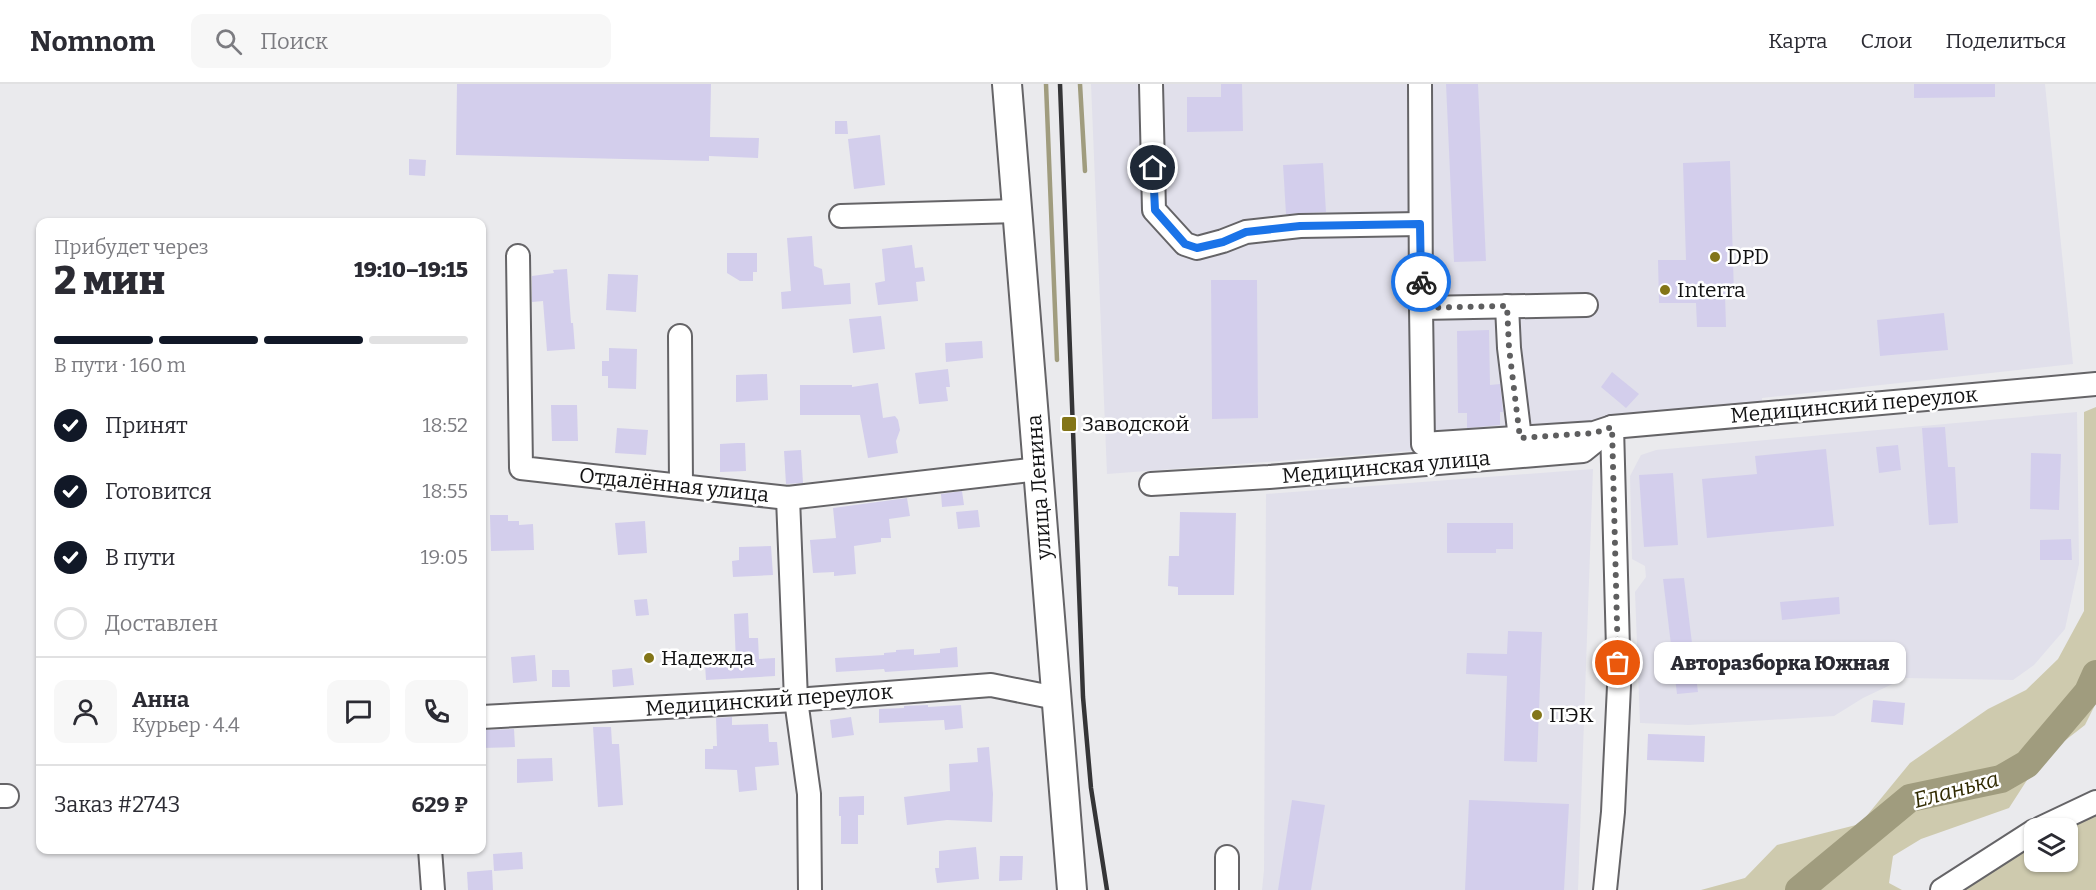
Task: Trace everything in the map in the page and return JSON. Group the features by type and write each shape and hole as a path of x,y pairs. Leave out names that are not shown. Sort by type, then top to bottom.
{"main road":[{"name":"улица Ленина","path":"1007,84 1072,890"}],"street":[{"path":"1151,84 1155,210 1185,244 1197,248 1223,242 1246,232 1300,226 1420,224"},
{"path":"1420,84 1421,308 1586,305"},
{"path":"841,216 1017,211"},
{"name":"Отдалённая улица","path":"518,256 521,468 788,498 1038,469"},
{"path":"1507,306 1509,348 1520,438"},
{"name":"Медицинский переулок","path":"1421,308 1423,444 1594,433 1612,427 2096,384"},
{"path":"680,336 681,486"},
{"path":"1605,890 1613,812 1618,686 1612,427"},
{"name":"Медицинская улица","path":"1151,484 1269,477 1583,451 1612,427"},
{"path":"788,498 796,700 809,794 810,890"},
{"name":"Медицинский переулок","path":"486,717 796,700 990,686 1056,698"},
{"path":"2062,818 2096,802"},
{"path":"1942,890 2024,837"},
{"path":"430,854 433,890"},
{"path":"1227,857 1227,890"}],"shaded area":[{"path":"1091,84 2045,84 2073,364 1762,398 1762,411 1610,436 1107,474"},
{"path":"2096,407 2096,703 2085,725 2040,760 2009,808 1921,839 1893,856 1889,883 1902,890 1701,890 1745,878 1777,845 1860,824 1910,763 1988,709 2026,690 2058,659 2084,611 2084,412"},
{"path":"2077,412 2079,564 2065,629 2034,665 2013,680 1905,678 1863,698 1834,716 1689,725 1640,723 1635,592 1646,577 1645,566 1632,559 1630,476 1641,455 1656,450"},
{"path":"1593,469 1578,890 1262,890 1266,494"},
{"path":"2096,811 2096,890 1950,890 2024,848 2024,872 2078,872 2078,822"}],"building":[{"path":"457,84 711,84 710,137 759,138 758,158 709,156 709,161 456,155"},
{"path":"1221,84 1242,84 1243,131 1187,132 1187,97 1221,97"},
{"path":"1446,84 1478,84 1486,261 1454,262"},
{"path":"1914,84 1995,84 1995,97 1914,98"},
{"path":"835,121 847,121 848,134 835,134"},
{"path":"880,135 885,185 854,189 848,139"},
{"path":"409,159 426,160 425,176 409,175"},
{"path":"1730,161 1734,294 1725,294 1726,327 1697,327 1696,303 1659,303 1658,260 1686,260 1683,163"},
{"path":"1323,163 1326,212 1286,214 1283,165"},
{"path":"812,236 814,266 822,269 824,285 850,283 851,304 782,309 781,292 791,291 787,238"},
{"path":"912,245 915,268 923,267 925,281 916,282 918,301 878,305 875,283 885,281 882,249"},
{"path":"727,253 757,253 757,272 753,272 753,281 740,281 727,273"},
{"path":"567,269 575,349 547,351 543,301 532,302 532,276"},
{"path":"608,274 638,275 636,312 606,310"},
{"path":"1211,280 1257,280 1258,418 1212,419"},
{"path":"1944,313 1948,350 1880,356 1877,320"},
{"path":"881,316 885,349 853,353 849,319"},
{"path":"1489,330 1490,385 1500,384 1503,412 1500,412 1500,425 1467,428 1467,413 1458,413 1457,331"},
{"path":"982,341 983,358 946,362 945,343"},
{"path":"609,348 637,349 636,389 608,388 608,376 602,376 602,361 609,361"},
{"path":"948,369 950,387 946,387 948,401 919,404 915,373"},
{"path":"1612,372 1639,394 1626,408 1601,387"},
{"path":"767,374 768,400 736,402 736,375"},
{"path":"878,383 883,418 895,416 898,420 900,430 896,441 898,453 868,458 860,415 800,415 800,385 852,385 852,387"},
{"path":"551,405 577,405 578,441 552,441"},
{"path":"1945,427 1948,467 1955,467 1958,523 1929,525 1922,428"},
{"path":"617,428 648,430 646,455 615,453"},
{"path":"745,443 746,471 720,472 720,444"},
{"path":"1898,445 1901,470 1879,473 1876,447"},
{"path":"1826,449 1834,526 1707,538 1702,479 1757,474 1755,456"},
{"path":"801,450 803,483 786,484 784,451"},
{"path":"2031,453 2061,454 2059,510 2030,509"},
{"path":"1673,473 1678,545 1644,547 1639,475"},
{"path":"962,491 964,505 942,507 941,494"},
{"path":"907,498 910,516 889,519 891,538 881,538 881,542 854,546 856,574 834,576 834,572 813,573 810,540 836,538 833,508"},
{"path":"978,510 980,527 958,529 956,512"},
{"path":"1180,512 1236,513 1234,595 1178,595 1178,587 1168,586 1169,556 1179,556"},
{"path":"490,515 508,515 508,521 519,521 519,525 533,524 534,550 491,551"},
{"path":"645,521 647,553 618,555 615,523"},
{"path":"1447,523 1513,523 1513,549 1496,549 1496,553 1447,553"},
{"path":"2071,539 2072,560 2040,560 2040,540"},
{"path":"771,546 773,575 733,577 732,561 739,560 739,547"},
{"path":"1684,578 1698,692 1677,694 1663,579"},
{"path":"1839,597 1840,614 1782,620 1780,602"},
{"path":"647,599 649,615 636,616 634,600"},
{"path":"748,613 749,638 758,638 759,659 775,658 775,676 706,680 705,664 736,663 734,614"},
{"path":"1508,631 1542,632 1537,762 1504,761 1507,676 1466,674 1467,653 1507,654"},
{"path":"957,647 958,667 885,672 884,669 836,672 835,658 884,655 884,653 896,652 896,650 914,649 914,655 940,653 940,649"},
{"path":"535,655 537,681 513,683 511,657"},
{"path":"1829,657 1830,678 1757,682 1756,661"},
{"path":"632,668 634,685 613,687 612,670"},
{"path":"552,670 569,670 570,687 552,687"},
{"path":"1873,700 1905,703 1903,725 1871,722"},
{"path":"928,705 928,707 961,705 963,728 945,730 944,720 879,723 879,709"},
{"path":"732,717 732,725 768,724 769,742 777,742 779,765 755,767 757,790 739,792 737,770 705,769 705,749 713,749 713,746 717,746 716,718"},
{"path":"851,717 854,735 832,738 830,720"},
{"path":"593,727 611,727 612,744 619,744 623,805 598,807"},
{"path":"514,729 515,747 486,748 486,730"},
{"path":"1648,734 1705,736 1704,762 1647,760"},
{"path":"989,747 993,794 992,822 947,820 907,825 904,797 950,791 949,764 978,762 977,748"},
{"path":"552,758 553,781 517,783 517,759"},
{"path":"864,796 864,815 858,815 858,844 841,844 839,797"},
{"path":"1292,800 1325,805 1311,890 1278,890"},
{"path":"1469,800 1569,804 1564,890 1465,890"},
{"path":"976,847 979,879 937,883 935,868 939,868 939,851"},
{"path":"522,852 523,869 494,871 493,854"},
{"path":"1000,856 1023,856 1022,880 999,881"},
{"path":"492,870 493,890 468,890 467,872"}],"waterway":[{"path":"1046,84 1057,360"},
{"path":"1080,84 1085,171"},
{"name":"Еланька","path":"1799,890 1910,798 2001,779 2027,764 2088,692 2096,674"}],"railway":[{"path":"1060,84 1083,697 1091,788 1107,890"}],"way so far":[{"path":"1421,282 1421,308 1507,306 1509,348 1520,438 1594,433 1612,427 1618,663"}],"place":[{"name":"DPD","path":"1715,257"},
{"name":"Interra","path":"1665,290"},
{"name":"Заводской","path":"1069,424"},
{"name":"Надежда","path":"649,658"},
{"name":"Авторазборка Южная","path":"1618,663"},
{"name":"ПЭК","path":"1537,715"}],"route":[{"path":"1153,168 1155,210 1185,244 1197,248 1223,242 1246,232 1300,226 1420,224 1421,282"}]}
